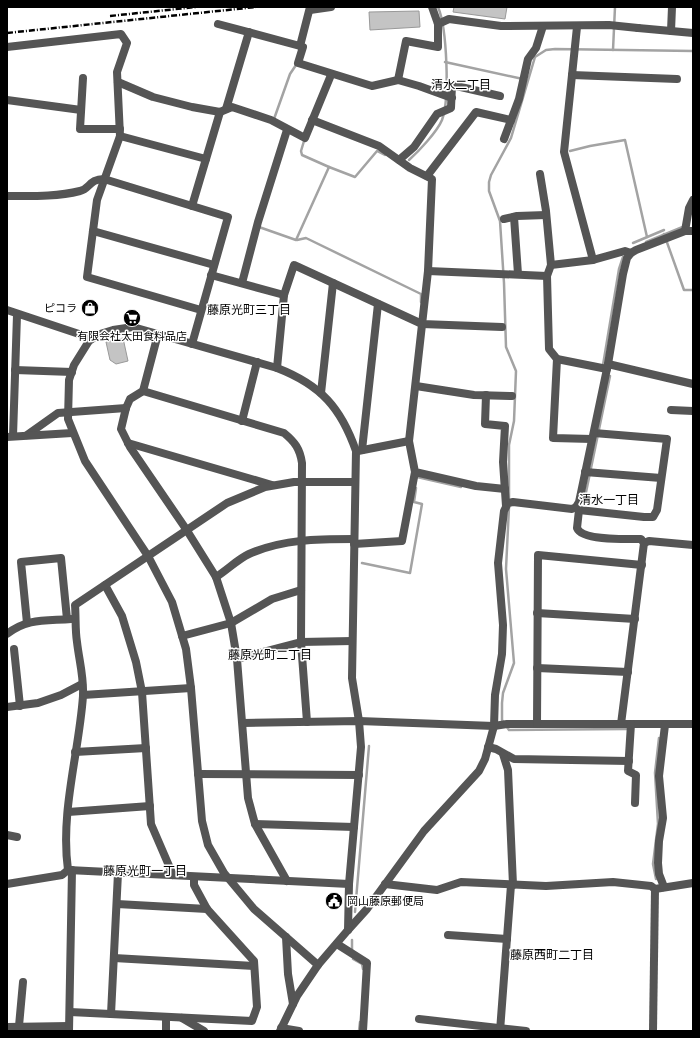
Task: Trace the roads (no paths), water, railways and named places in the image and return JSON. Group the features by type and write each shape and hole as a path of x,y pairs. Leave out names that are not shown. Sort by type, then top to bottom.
{"street":[{"path":"300,46 310,9 331,7"},
{"path":"398,80 406,41 438,47 441,22 432,7"},
{"path":"671,31 672,7"},
{"path":"441,22 449,19 501,26 614,26 693,33"},
{"path":"218,24 303,47 298,63 331,75 372,86 398,80 448,97"},
{"path":"504,139 525,79 528,59 536,48 543,26"},
{"path":"577,27 564,152 594,260"},
{"path":"192,206 206,159 249,32"},
{"path":"7,47 121,34 127,44 117,72 120,133 97,200 87,277 201,310"},
{"path":"118,82 153,97 192,108 223,111 232,108 271,120 287,130 305,138 331,75"},
{"path":"572,75 677,79"},
{"path":"83,78 80,129 120,133 206,159"},
{"path":"399,160 414,147 437,114 452,108 448,97 452,85 500,96"},
{"path":"7,100 81,110"},
{"path":"427,176 476,112 511,120"},
{"path":"216,577 248,555 276,544 301,540 402,541 415,472 409,441 428,271 432,179 410,168 379,146 312,120"},
{"path":"242,283 258,222 287,130"},
{"path":"509,504 577,508 653,517 657,510 667,439 596,435 553,438 556,359 549,349 547,276 551,265 540,174"},
{"path":"7,196 53,195 82,191 93,180 104,179 228,217 192,344"},
{"path":"551,265 594,260 625,251 631,253 666,238 687,228 689,208 693,200"},
{"path":"504,219 514,216 546,215"},
{"path":"514,216 518,274"},
{"path":"93,231 214,265"},
{"path":"631,253 622,274 608,366 589,472 577,508 577,528 582,534 611,539 641,539 644,542"},
{"path":"278,368 284,295 294,265 422,324 502,327"},
{"path":"428,271 547,276"},
{"path":"211,275 284,295"},
{"path":"321,393 333,283"},
{"path":"348,930 354,827 361,746 359,721 352,678 355,482 378,304"},
{"path":"7,310 16,315 82,336 89,341"},
{"path":"16,315 15,370 10,436 72,433"},
{"path":"318,965 254,909 228,878 208,845 202,821 191,688 186,649 172,602 148,556 84,461 72,433 68,413 69,380 89,341 100,334 113,330 133,328 158,334 278,368 296,375 314,386 340,415 359,451"},
{"path":"158,334 143,391 130,399 126,408 121,429 128,443 186,529 216,577 231,623 237,659 248,798 255,824 270,854 288,882"},
{"path":"556,359 608,366 693,384"},
{"path":"242,420 257,362"},
{"path":"15,370 72,372"},
{"path":"416,386 486,395 512,396"},
{"path":"143,391 284,433 295,442 300,452 302,463 301,642 307,722"},
{"path":"299,1031 281,1029 293,1004 318,965 367,909 424,831 479,770 485,759 488,747 501,725 495,696 502,654 498,563 509,504 505,491 503,462 505,426 485,424 486,395"},
{"path":"27,436 58,413 126,408"},
{"path":"670,410 693,411"},
{"path":"359,451 409,441"},
{"path":"128,443 274,486"},
{"path":"415,472 505,491"},
{"path":"589,472 661,478"},
{"path":"7,1027 19,1026 34,1029 69,1028 70,870 65,849 75,752 83,695 82,668 76,641 75,605 186,529 228,503 265,487 301,482 355,482"},
{"path":"644,542 649,540 693,545"},
{"path":"621,724 644,542"},
{"path":"537,724 538,555 642,565"},
{"path":"27,623 21,562 61,558 67,619"},
{"path":"105,585 122,616 130,638 142,692 151,824 173,876"},
{"path":"182,636 231,623 272,599 301,590"},
{"path":"537,613 635,619"},
{"path":"7,634 19,625 27,623 76,619"},
{"path":"237,659 301,642 352,641"},
{"path":"14,649 20,706"},
{"path":"537,668 628,672"},
{"path":"7,707 38,703 61,695 82,684"},
{"path":"83,695 191,688"},
{"path":"243,723 359,721 501,725 693,724"},
{"path":"631,724 628,771 636,775 635,803"},
{"path":"664,887 659,874 658,863 659,841 663,818 659,776 665,725"},
{"path":"488,747 496,749 514,759 629,761"},
{"path":"75,752 146,748"},
{"path":"500,1030 512,885 508,770 503,754"},
{"path":"198,774 359,776"},
{"path":"68,812 150,806"},
{"path":"255,824 354,827"},
{"path":"7,836 17,836"},
{"path":"7,884 62,875 70,870 350,884"},
{"path":"111,1014 118,873"},
{"path":"70,1012 252,1021 257,1007 254,961 207,908 194,884 194,877"},
{"path":"385,884 423,890 437,890 462,882 546,886 613,882 651,886 655,889 693,883"},
{"path":"653,1031 655,889"},
{"path":"117,904 207,908"},
{"path":"448,935 507,940"},
{"path":"286,937 288,974 293,1004"},
{"path":"337,944 367,963 363,1031"},
{"path":"114,958 254,966"},
{"path":"19,1026 23,982"},
{"path":"166,1017 166,1031"},
{"path":"181,1018 204,1031"},
{"path":"419,1019 500,1030 526,1031"}],"waterway":[{"path":"409,160 432,136 440,125 444,110 447,81 445,46 444,31 438,7"},
{"path":"613,50 615,7"},
{"path":"509,500 509,445 514,421 516,371 506,347 500,221 489,191 489,182 491,175 511,138 535,57 546,50 555,49 693,51"},
{"path":"445,62 523,79"},
{"path":"274,119 290,74 296,65"},
{"path":"570,151 625,140 647,237"},
{"path":"304,141 301,151 302,155 329,167"},
{"path":"259,227 296,240 329,167 355,177 377,151 385,155"},
{"path":"646,242 685,226"},
{"path":"633,243 664,230"},
{"path":"664,234 684,290 693,290"},
{"path":"297,240 306,238 421,294 421,302"},
{"path":"603,365 619,269 623,257"},
{"path":"584,502 610,376"},
{"path":"417,477 461,487"},
{"path":"362,563 410,573 422,504 414,502 416,488"},
{"path":"509,507 506,569 514,663 503,693 502,720 509,730 627,729"},
{"path":"656,879 653,864 658,824 655,773 659,738"},
{"path":"355,912 369,746"},
{"path":"352,940 352,950"},
{"path":"353,959 362,964 363,969"},
{"path":"359,1031 360,1022"}],"railway":[{"path":"110,16 196,7"},
{"path":"7,33 256,7"}],"place":[{"name":"ピコラ","path":"90,308"},
{"name":"有限会社太田食料品店","path":"132,318"},
{"name":"岡山藤原郵便局","path":"334,901"}],"district":[{"name":"清水二丁目","path":"461,84"},
{"name":"藤原光町三丁目","path":"249,309"},
{"name":"清水一丁目","path":"609,499"},
{"name":"藤原光町二丁目","path":"270,654"},
{"name":"藤原光町一丁目","path":"145,870"},
{"name":"藤原西町二丁目","path":"552,954"}]}
